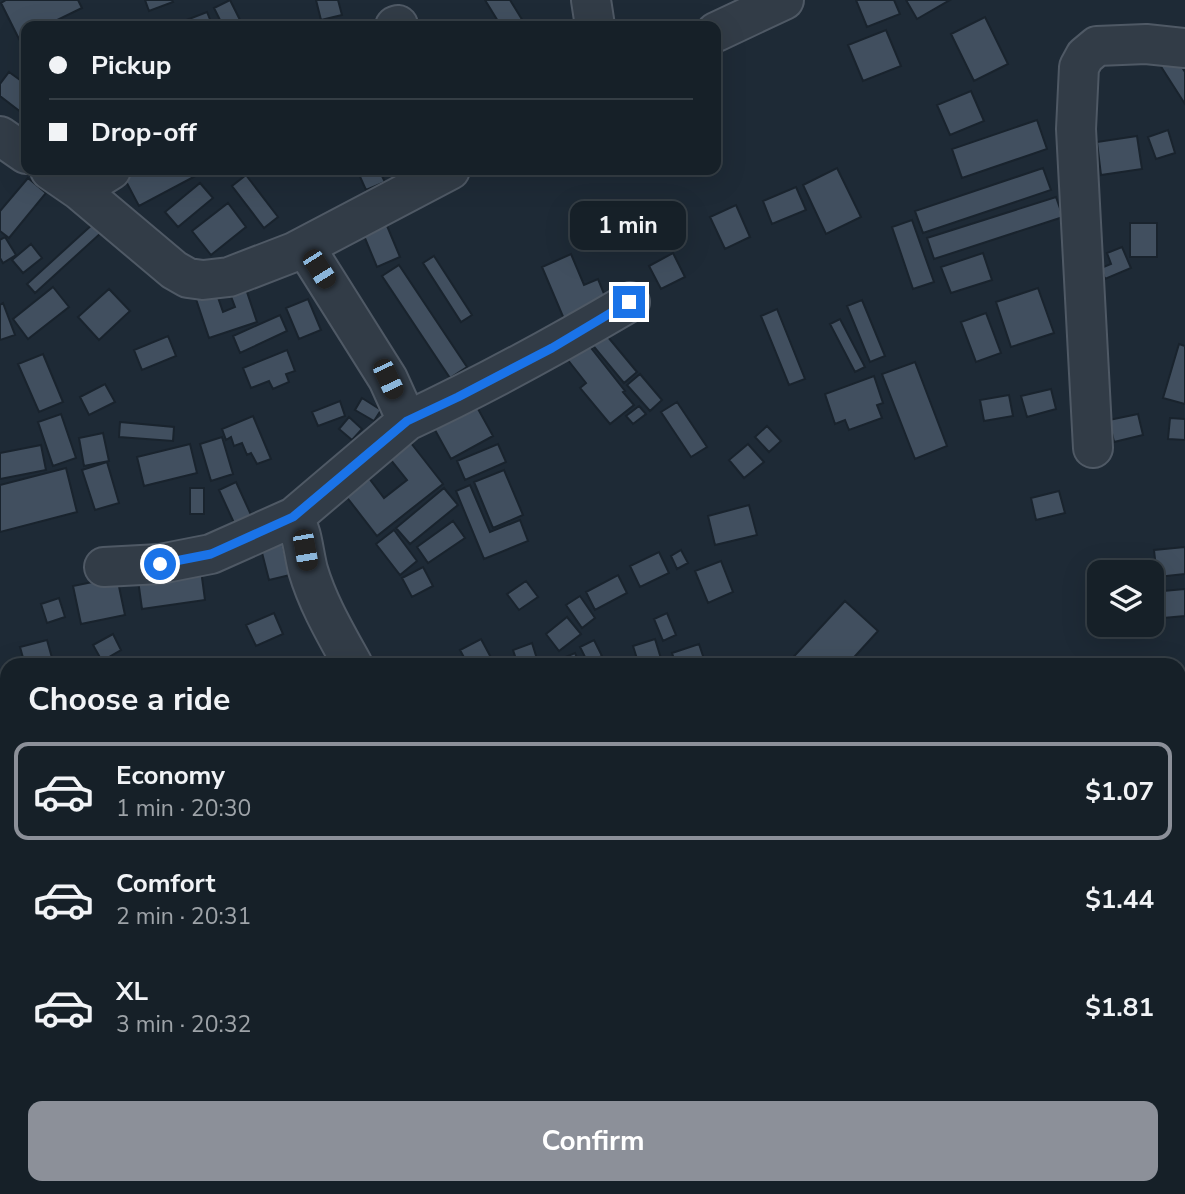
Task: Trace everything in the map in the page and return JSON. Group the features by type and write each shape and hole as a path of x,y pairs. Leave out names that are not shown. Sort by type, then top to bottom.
{"street":[{"path":"591,0 594,21"},
{"path":"721,30 784,0"},
{"path":"1093,448 1076,129 1079,67 1085,56 1097,46 1146,44 1185,48"},
{"path":"0,136 21,151"},
{"path":"65,180 88,175"},
{"path":"65,180 174,271 188,278 203,280 229,277 305,247 441,175"},
{"path":"305,247 388,379 407,421"},
{"path":"104,568 160,564 211,554 293,517 407,421 552,348 629,302"},
{"path":"293,517 302,532 308,568 325,615 349,658"}],"building":[{"path":"6,0 78,0 82,8 55,21 21,21 19,39 1,3"},
{"path":"145,0 172,0 173,2 149,11"},
{"path":"230,0 240,21 220,21 214,8"},
{"path":"316,0 338,0 342,15 321,20"},
{"path":"485,0 510,0 523,21 498,21"},
{"path":"856,0 894,0 900,14 867,27"},
{"path":"906,0 950,0 917,19"},
{"path":"207,12 211,21 184,21"},
{"path":"985,17 1008,64 974,81 951,34"},
{"path":"886,30 901,66 863,81 848,45"},
{"path":"1175,56 1185,72 1185,104 1160,65"},
{"path":"9,72 21,81 21,112 0,96 0,84"},
{"path":"971,91 984,121 950,135 937,105"},
{"path":"1037,120 1047,149 962,178 952,149"},
{"path":"1168,130 1175,153 1156,159 1148,137"},
{"path":"1137,136 1142,169 1101,175 1097,142"},
{"path":"837,168 861,217 826,234 803,185"},
{"path":"1043,168 1051,190 923,233 915,211"},
{"path":"123,175 197,175 139,206"},
{"path":"246,175 278,217 264,228 232,186"},
{"path":"359,175 382,175 385,182 366,190"},
{"path":"28,178 46,193 9,238 0,231 0,211"},
{"path":"200,183 213,198 178,227 165,212"},
{"path":"796,187 806,210 772,224 763,201"},
{"path":"1056,197 1063,217 934,259 927,238"},
{"path":"228,203 246,227 211,255 192,231"},
{"path":"736,205 750,237 725,249 710,217"},
{"path":"912,220 934,282 913,289 892,227"},
{"path":"385,221 400,257 377,267 362,231"},
{"path":"94,223 102,232 35,293 27,284"},
{"path":"1130,223 1157,223 1157,257 1130,257"},
{"path":"5,237 16,255 3,263 0,258 0,240"},
{"path":"31,244 42,258 23,273 12,260"},
{"path":"1122,247 1131,268 1105,279 1101,268 1111,264 1107,253"},
{"path":"673,253 685,277 661,289 649,266"},
{"path":"983,253 992,280 951,293 941,267"},
{"path":"571,254 584,285 598,279 607,301 564,319 542,267"},
{"path":"434,256 472,315 461,322 423,263"},
{"path":"399,265 467,367 450,378 382,276"},
{"path":"243,280 257,322 209,338 193,290 213,283 223,312 235,307 227,286"},
{"path":"53,287 69,307 28,339 13,319"},
{"path":"1038,288 1054,333 1011,347 996,302"},
{"path":"109,289 130,311 99,340 78,317"},
{"path":"308,299 321,330 299,339 286,308"},
{"path":"862,300 885,356 870,362 847,306"},
{"path":"3,303 15,335 0,340 0,305"},
{"path":"777,309 805,379 789,385 761,316"},
{"path":"986,313 1001,353 976,362 961,322"},
{"path":"280,315 287,331 240,353 233,336"},
{"path":"840,319 865,367 855,372 830,324"},
{"path":"598,325 637,372 624,383 585,336"},
{"path":"580,334 634,405 610,424 580,388 586,383 560,350"},
{"path":"168,336 176,356 142,370 134,350"},
{"path":"1179,344 1185,346 1185,404 1163,398"},
{"path":"287,350 295,371 286,374 289,382 273,389 269,381 251,388 243,368"},
{"path":"43,354 63,402 39,412 18,364"},
{"path":"915,362 947,446 915,459 882,374"},
{"path":"640,374 662,400 650,411 627,385"},
{"path":"874,376 883,403 877,405 882,418 849,430 845,420 835,424 825,394"},
{"path":"105,384 115,402 89,415 80,397"},
{"path":"1051,389 1056,409 1027,417 1021,396"},
{"path":"1009,395 1013,416 984,421 980,400"},
{"path":"362,398 381,410 374,421 355,410"},
{"path":"472,398 493,436 451,459 430,421"},
{"path":"340,401 345,416 318,426 312,412"},
{"path":"677,402 707,447 691,457 661,412"},
{"path":"639,406 646,414 633,424 626,416"},
{"path":"61,414 76,458 53,466 38,422"},
{"path":"1138,414 1143,435 1114,442 1109,420"},
{"path":"253,416 271,459 257,464 251,453 247,455 242,443 234,446 231,437 226,440 222,429"},
{"path":"349,417 362,429 352,440 339,429"},
{"path":"1170,418 1185,419 1185,440 1168,439"},
{"path":"120,422 174,427 173,441 119,437"},
{"path":"767,426 781,441 769,452 755,437"},
{"path":"103,433 109,461 84,466 79,438"},
{"path":"222,437 233,474 211,481 200,444"},
{"path":"407,438 443,484 377,536 342,491 365,473 384,498 407,480 386,454"},
{"path":"190,444 197,473 144,486 137,457"},
{"path":"498,444 506,462 465,480 457,461"},
{"path":"748,444 764,462 744,478 729,460"},
{"path":"41,445 46,470 0,479 0,453"},
{"path":"107,462 119,503 95,510 82,470"},
{"path":"66,468 77,512 0,532 0,485"},
{"path":"504,470 523,515 493,528 474,482"},
{"path":"236,482 252,517 235,525 219,490"},
{"path":"470,485 490,532 520,520 528,541 484,559 456,491"},
{"path":"190,488 204,488 204,514 190,514"},
{"path":"444,488 458,505 410,544 396,528"},
{"path":"1059,491 1065,513 1036,520 1031,498"},
{"path":"749,505 757,535 715,545 708,516"},
{"path":"453,521 465,538 428,563 417,547"},
{"path":"394,530 417,561 400,575 376,544"},
{"path":"281,539 290,575 269,580 260,545"},
{"path":"1185,547 1185,574 1164,576 1164,560 1155,560 1154,550"},
{"path":"681,550 688,563 677,569 671,556"},
{"path":"659,552 669,573 640,587 630,566"},
{"path":"721,561 733,592 708,603 695,571"},
{"path":"423,567 433,586 412,597 402,578"},
{"path":"201,570 205,600 142,609 138,580"},
{"path":"618,575 627,593 595,610 586,592"},
{"path":"117,577 125,615 81,624 73,586"},
{"path":"526,581 538,597 519,610 507,594"},
{"path":"1185,589 1185,616 1164,618 1164,591"},
{"path":"580,596 595,618 582,628 566,605"},
{"path":"59,598 65,617 47,623 41,604"},
{"path":"845,601 878,631 853,658 792,658"},
{"path":"274,613 283,634 256,646 246,625"},
{"path":"667,613 676,635 663,641 654,619"},
{"path":"567,617 581,634 559,651 546,634"},
{"path":"113,634 121,650 107,658 100,658 93,645"},
{"path":"481,639 491,658 464,658 460,650"},
{"path":"655,639 661,658 637,658 633,646"},
{"path":"47,640 52,658 23,658 20,647"},
{"path":"594,640 602,656 586,658 580,647"},
{"path":"532,643 537,658 516,658 513,650"},
{"path":"699,644 704,658 674,658 672,653"},
{"path":"575,653 577,658 563,658"}],"route":[{"path":"160,564 211,554 293,517 407,421 552,348 629,302"}]}
